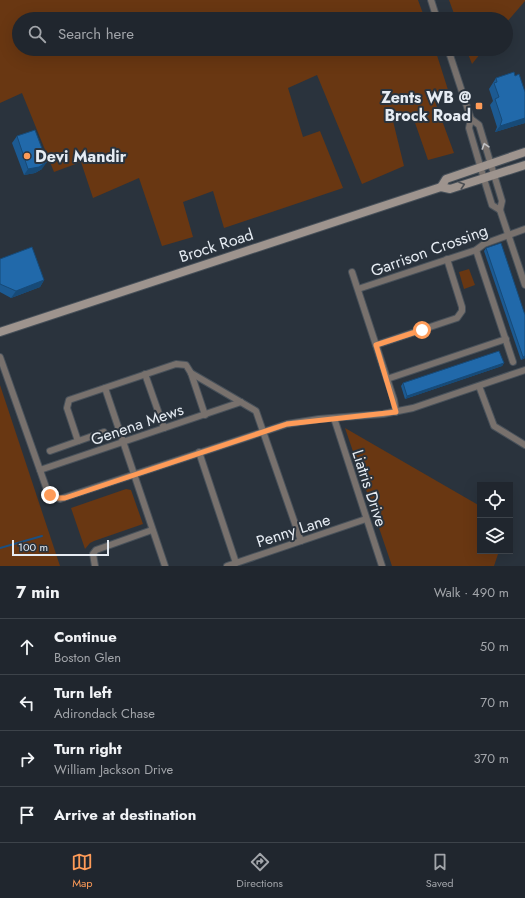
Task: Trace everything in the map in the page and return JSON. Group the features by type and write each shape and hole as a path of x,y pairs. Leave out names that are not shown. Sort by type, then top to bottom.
{"main road":[{"name":"Brock Road","path":"441,187 446,179 525,152"},
{"name":"Brock Road","path":"0,332 441,187 450,189 525,165"}],"street":[{"path":"431,0 435,12"},
{"path":"450,56 471,119 469,128 492,205 500,210"},
{"path":"471,119 479,125 502,201 500,210 525,285"},
{"name":"Garrison Crossing","path":"358,289 476,250 484,244 525,229"},
{"path":"476,250 513,362"},
{"path":"376,345 457,318 460,315 462,306 447,260"},
{"path":"352,272 387,378 396,412"},
{"path":"387,378 506,339"},
{"path":"0,357 47,490 50,495 60,499 287,424 396,412 413,408 525,370"},
{"path":"78,441 67,408 69,400 181,363 186,365 191,373 205,414"},
{"path":"191,373 256,411 301,541"},
{"path":"146,374 164,428"},
{"path":"479,386 494,426 525,445"},
{"path":"105,388 165,566"},
{"name":"Genena Mews","path":"40,470 241,402"},
{"name":"Liatris Drive","path":"334,418 382,566"},
{"path":"50,451 104,432"},
{"path":"199,452 236,563"},
{"name":"Penny Lane","path":"227,566 366,519"},
{"path":"95,566 93,554 96,550 152,530"}],"shaded area":[{"path":"0,0 418,0 422,12 12,12 12,56 437,56 449,93 433,96 454,153 428,160 413,117 393,121 404,166 362,184 317,75 288,88 303,137 320,131 343,188 224,228 213,191 183,202 193,237 162,246 139,178 93,198 81,162 54,172 22,93 0,103"},
{"path":"449,0 525,0 513,15 513,12 453,12"},
{"path":"469,56 478,56 472,64"},
{"path":"469,269 475,285 464,289 459,272"},
{"path":"0,385 60,566 0,566"},
{"path":"345,428 477,504 477,554 498,554 494,566 392,566"},
{"path":"126,489 131,490 143,524 94,541 85,549 71,508"}],"building":[{"path":"514,72 515,76 519,74 525,92 525,118 500,126 502,120 495,99 499,97 494,83 497,82 496,78"},
{"path":"35,130 47,162 39,167 28,169 17,136"},
{"path":"501,243 525,315 525,356 523,357 486,248"},
{"path":"32,247 44,280 16,291 0,284 0,259"},
{"path":"499,351 504,363 407,396 403,383"}],"waterway":[{"path":"0,548 42,536"}],"place":[{"name":"Zents WB @ Brock Road","path":"479,106"},
{"name":"Devi Mandir","path":"27,156"}],"route":[{"path":"50,495 60,499 65,498 287,424 320,419 396,412 394,400 376,345 422,330"}]}
